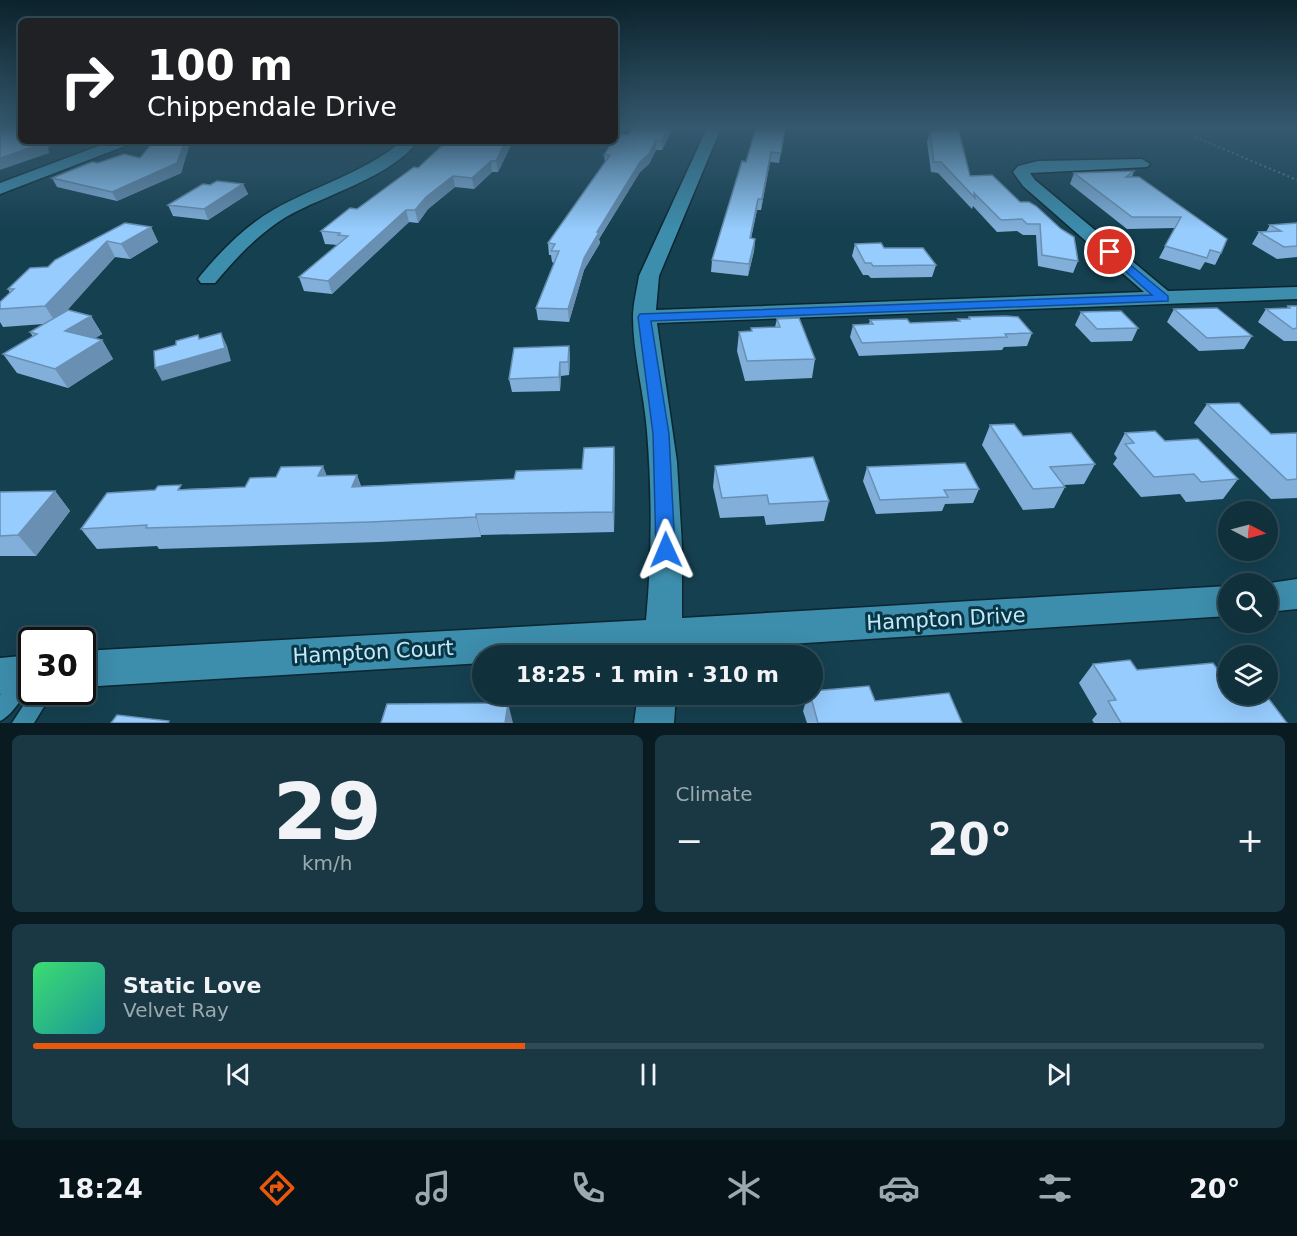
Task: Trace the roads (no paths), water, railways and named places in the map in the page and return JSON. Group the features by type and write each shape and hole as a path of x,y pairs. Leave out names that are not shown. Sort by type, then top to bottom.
{"street":[{"path":"0,189 71,162"},
{"path":"208,279 250,233 279,214 384,162"},
{"path":"662,645 666,568 661,434 644,317 645,293 649,276 699,162"},
{"path":"1142,164 1038,166 1024,169 1021,172 1029,183 1163,298"},
{"path":"644,317 1297,293"},
{"path":"1278,596 1297,594"},
{"name":"Hampton Drive","path":"662,645 1218,602"},
{"name":"Hampton Court","path":"96,668 472,653"},
{"path":"654,723 656,705"}],"lane":[{"path":"0,711 18,688"},
{"path":"21,723 23,705"}]}
